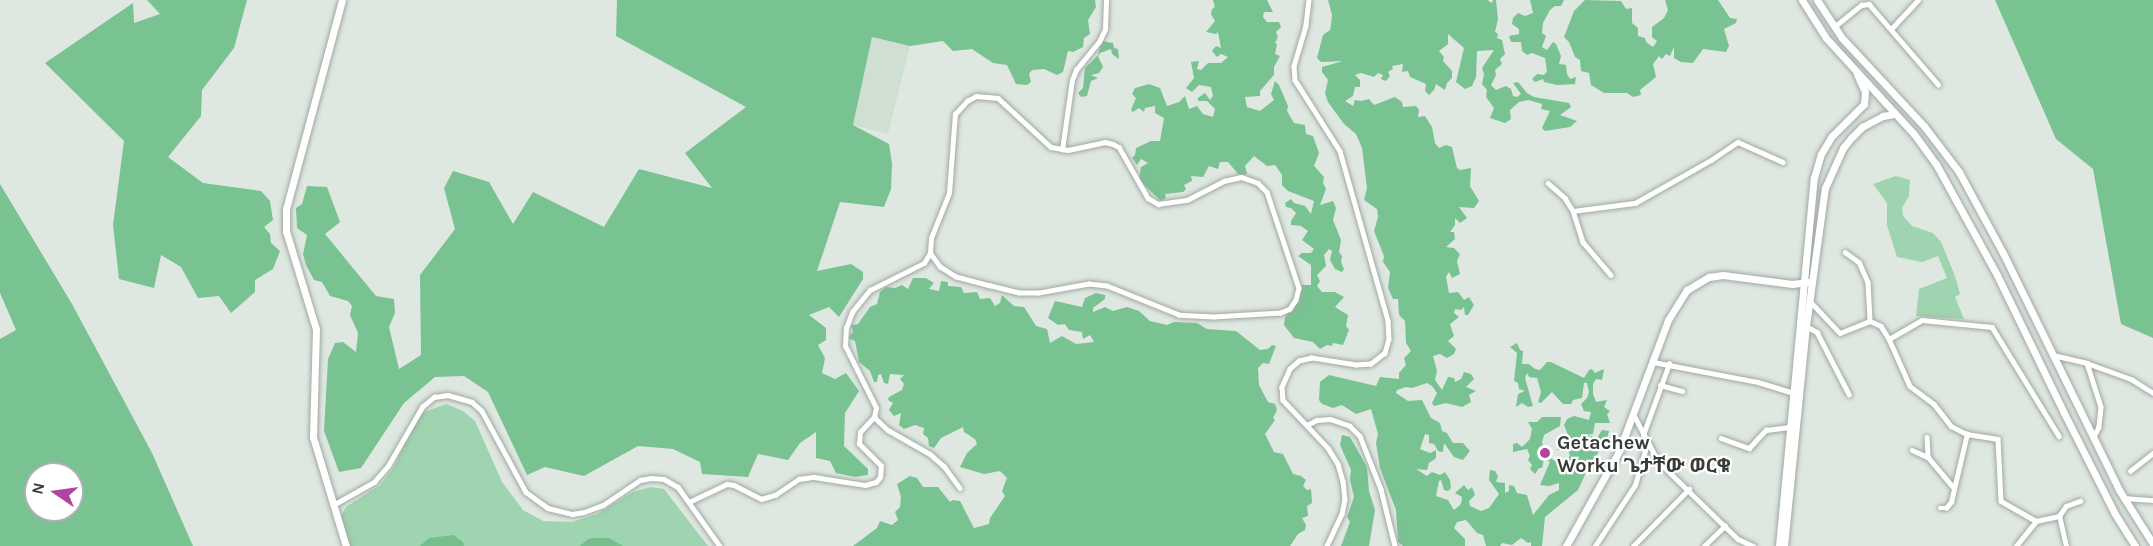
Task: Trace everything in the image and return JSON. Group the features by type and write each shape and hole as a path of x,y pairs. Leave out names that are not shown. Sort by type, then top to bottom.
{"main road":[{"path":"342,0 286,209 286,231 316,329 313,437 346,546"},
{"path":"1802,0 1813,20 1914,134 1936,164 1987,256 2115,514 2135,546"},
{"path":"1817,0 1834,27 1924,126 1959,172 2123,498 2153,544"},
{"path":"1854,68 1860,57"},
{"path":"1784,546 1790,427 1808,282 1814,178 1821,154 1832,136 1864,104 1865,92 1854,68"},
{"path":"1779,546 1787,499 1800,351 1809,300 1808,282 1825,188 1830,172 1843,148 1862,127 1883,116 1894,114"},
{"path":"1914,134 1926,135 1924,126"},
{"path":"1566,546 1612,465 1634,415 1674,307 1687,290 1704,279 1723,275 1792,284 1808,282"}],"street":[{"path":"1062,150 1072,80 1076,70 1100,42 1105,29 1106,0"},
{"path":"1309,0 1306,26 1294,66 1297,87 1334,138 1340,151 1388,321 1389,339 1385,353 1371,364 1356,365 1312,358 1299,361 1290,369 1282,387 1284,400 1328,448 1338,464 1343,481 1345,499 1342,514 1327,546"},
{"path":"1892,28 1918,0"},
{"path":"1834,27 1861,5 1869,4 1938,84"},
{"path":"689,502 727,484 734,485 761,499 775,495 800,479 814,477 865,485 876,482 880,477 881,466 862,449 858,439 860,432 874,417 876,408 845,346 846,328 852,312 870,290 924,262 930,254 932,238 949,193 955,114 967,101 985,95 998,98 1051,147 1078,150 1105,142 1119,147 1148,198 1158,204 1187,200 1224,181 1241,177 1258,183 1267,192 1299,288 1296,300 1290,309 1281,313 1214,317 1179,315 1107,286 1089,284 1039,293 1019,293 990,286 956,277 940,267 930,254"},
{"path":"1573,210 1635,203 1738,142 1783,162"},
{"path":"1548,183 1557,189 1573,210 1583,242 1595,259 1611,275"},
{"path":"1845,252 1859,262 1868,282 1870,321"},
{"path":"1809,300 1840,333 1870,321 1881,326 1910,386 1934,404 1951,426 1967,434 1998,440 2001,501 2036,521"},
{"path":"1889,339 1923,320 1992,327 2059,436"},
{"path":"1806,326 1817,332 1849,394"},
{"path":"2053,355 2087,363 2131,379 2153,393"},
{"path":"1653,362 1758,382 1794,393"},
{"path":"2087,363 2102,407 2099,428 2094,437"},
{"path":"1643,436 1669,364"},
{"path":"1660,385 1682,391"},
{"path":"333,505 374,482 388,466 422,407 434,398 448,395 472,402 482,411 526,492 548,508 561,513 584,512 603,505 640,480 664,479 678,486 720,546"},
{"path":"1634,415 1647,444 1658,461 1738,539 1753,546"},
{"path":"874,417 888,430 930,454 944,466 960,488"},
{"path":"1307,425 1317,420 1330,419 1350,426 1360,436 1381,489 1395,546"},
{"path":"1721,438 1749,448 1766,430 1790,427"},
{"path":"1940,508 1949,506 1967,434"},
{"path":"1927,437 1928,457"},
{"path":"1595,546 1635,485 1647,444"},
{"path":"1912,450 1928,457 1953,488"},
{"path":"2130,471 2153,453"},
{"path":"1633,546 1689,489"},
{"path":"2123,498 2153,500"},
{"path":"2016,546 2036,521 2059,516 2066,506 2080,501"},
{"path":"2059,516 2066,546"},
{"path":"1704,546 1725,526"}],"shaded area":[{"path":"147,0 247,0 234,48 202,90 201,116 168,157 203,183 261,191 270,201 273,220 264,227 270,234 271,243 280,251 273,269 255,280 255,292 231,313 219,296 198,298 181,267 161,255 154,288 119,279 113,225 124,141 45,63 133,3 134,23 160,14"},
{"path":"617,0 1095,0 1096,7 1088,20 1090,34 1084,38 1083,47 1073,52 1068,51 1063,72 1057,75 1044,69 1032,70 1029,74 1031,82 1027,85 1016,84 1007,65 993,63 972,49 953,51 943,41 910,46 872,37 853,125 889,144 892,164 891,189 884,207 840,202 817,271 851,264 863,272 863,279 839,317 829,307 809,315 826,328 826,340 818,345 825,358 822,373 835,379 846,373 859,391 845,413 844,446 868,469 868,475 855,477 836,473 830,461 816,458 816,432 800,443 788,460 758,454 748,477 702,474 700,462 673,449 638,446 584,476 545,467 527,475 488,392 464,376 435,377 404,403 361,468 339,472 324,431 328,359 335,343 343,342 356,352 358,333 350,315 352,306 348,301 330,296 322,282 314,280 306,265 303,254 307,235 297,228 296,208 302,204 307,186 327,187 340,222 325,234 376,296 394,299 395,313 389,327 399,369 421,355 420,275 455,229 444,188 453,171 489,182 513,224 533,192 604,227 639,169 712,188 685,153 746,107 616,36"},
{"path":"1213,0 1267,0 1273,12 1264,12 1263,17 1267,22 1279,22 1281,27 1276,32 1278,37 1275,43 1277,44 1275,54 1280,56 1274,67 1274,75 1260,91 1260,96 1245,97 1247,107 1260,111 1274,100 1271,94 1275,81 1279,85 1288,106 1287,111 1294,123 1305,125 1306,134 1313,136 1319,153 1314,166 1324,177 1323,183 1326,189 1320,205 1333,201 1336,208 1333,220 1341,240 1339,252 1344,269 1342,272 1335,269 1330,260 1332,251 1329,249 1324,255 1326,266 1317,275 1320,281 1317,286 1322,292 1335,292 1344,297 1335,307 1348,315 1346,326 1349,330 1343,345 1333,343 1332,346 1327,345 1320,349 1313,342 1294,338 1284,325 1285,317 1297,303 1302,285 1311,285 1311,265 1298,256 1302,253 1311,253 1314,249 1302,240 1308,231 1301,226 1291,225 1296,213 1286,207 1285,203 1291,199 1294,203 1305,206 1311,214 1314,201 1288,191 1282,185 1282,175 1275,165 1267,166 1254,156 1245,166 1247,174 1239,175 1228,162 1220,162 1218,169 1209,166 1203,177 1191,176 1192,181 1184,185 1186,189 1183,192 1165,194 1166,198 1161,201 1139,180 1141,167 1148,163 1141,159 1137,165 1132,158 1136,148 1151,141 1160,141 1164,118 1155,113 1155,106 1145,108 1144,112 1139,108 1133,112 1131,110 1136,98 1132,94 1135,88 1149,84 1160,88 1167,106 1179,102 1185,96 1189,109 1197,106 1203,114 1213,117 1215,109 1207,101 1198,101 1198,98 1205,93 1210,100 1213,96 1211,87 1199,85 1192,92 1186,88 1194,78 1191,62 1199,61 1197,69 1201,70 1208,63 1221,63 1228,57 1221,54 1217,57 1212,51 1216,46 1221,48 1218,32 1216,34 1206,32 1215,21 1211,14 1215,7"},
{"path":"1328,0 1487,0 1492,3 1496,0 1498,19 1495,32 1498,34 1497,38 1502,40 1505,54 1500,59 1502,64 1495,70 1496,75 1491,85 1496,90 1506,86 1511,89 1513,96 1517,97 1521,94 1513,83 1518,82 1527,93 1534,97 1569,103 1571,107 1560,115 1577,121 1570,127 1545,131 1542,128 1550,111 1541,109 1542,104 1528,100 1519,102 1510,110 1511,119 1505,123 1490,118 1494,108 1486,97 1487,90 1482,84 1484,74 1482,68 1494,50 1477,51 1476,77 1472,86 1465,89 1456,82 1464,48 1448,34 1448,44 1439,51 1444,57 1443,61 1452,71 1452,78 1445,90 1436,84 1429,95 1425,91 1426,84 1410,77 1408,71 1402,72 1403,64 1392,66 1393,69 1388,72 1390,76 1386,81 1381,79 1383,75 1378,73 1374,77 1361,73 1355,75 1360,80 1360,87 1355,87 1353,96 1345,101 1353,106 1355,100 1369,99 1374,105 1395,97 1402,102 1403,107 1416,106 1419,110 1418,117 1425,116 1432,127 1435,143 1439,148 1446,145 1452,147 1457,168 1460,170 1471,168 1470,186 1479,201 1474,208 1459,207 1467,218 1460,223 1455,218 1455,225 1450,232 1454,232 1455,239 1446,247 1454,248 1460,254 1457,261 1460,274 1452,278 1449,272 1446,277 1449,293 1458,292 1464,300 1469,297 1474,305 1468,315 1465,315 1464,307 1461,310 1455,309 1454,313 1459,317 1450,324 1454,336 1448,341 1456,349 1454,354 1447,358 1440,354 1433,356 1437,371 1435,380 1442,390 1448,377 1454,378 1455,382 1461,379 1464,372 1471,374 1474,379 1466,387 1476,391 1469,395 1471,402 1462,407 1446,403 1434,406 1432,403 1437,393 1427,383 1412,388 1406,387 1397,390 1396,393 1408,401 1422,400 1431,418 1440,423 1442,431 1447,433 1453,443 1463,443 1470,451 1463,460 1454,457 1444,443 1443,452 1438,451 1434,444 1429,443 1429,435 1425,434 1420,449 1430,453 1436,450 1436,458 1429,463 1427,470 1416,469 1427,476 1432,472 1440,475 1445,472 1450,480 1451,488 1448,491 1444,490 1441,480 1439,481 1436,496 1448,500 1454,510 1461,504 1462,497 1455,493 1464,485 1468,490 1472,487 1475,495 1469,501 1470,506 1481,511 1489,508 1499,494 1489,480 1490,470 1495,471 1498,476 1496,482 1505,483 1505,493 1509,491 1509,485 1514,486 1517,493 1527,495 1533,515 1549,495 1559,490 1559,483 1549,486 1540,485 1550,462 1544,460 1542,468 1539,468 1535,474 1530,469 1532,465 1528,460 1530,456 1527,449 1513,452 1513,444 1517,443 1522,447 1530,439 1532,429 1528,422 1537,422 1542,417 1561,417 1560,426 1544,435 1542,442 1545,454 1555,461 1564,462 1570,456 1568,449 1557,450 1561,440 1568,435 1564,425 1567,419 1574,416 1589,420 1591,412 1584,411 1581,404 1589,392 1587,383 1584,383 1582,398 1573,400 1571,404 1563,404 1552,392 1541,403 1538,402 1541,392 1537,378 1529,377 1527,373 1525,378 1533,406 1528,407 1522,403 1516,407 1518,394 1525,391 1519,389 1518,383 1514,381 1517,353 1510,347 1517,343 1523,351 1522,364 1529,364 1535,369 1540,370 1547,362 1551,362 1584,378 1589,370 1592,369 1595,373 1604,369 1602,380 1596,379 1593,384 1593,394 1596,402 1607,400 1604,407 1610,411 1607,414 1610,423 1595,423 1593,434 1587,435 1597,438 1602,430 1609,431 1606,442 1590,464 1578,490 1545,517 1542,546 1531,546 1531,542 1528,543 1521,538 1512,545 1502,543 1500,546 1486,546 1483,535 1477,533 1466,520 1457,522 1454,528 1465,539 1465,546 1403,546 1398,542 1396,510 1380,468 1376,443 1378,434 1371,409 1356,414 1342,405 1333,408 1322,404 1319,400 1320,382 1329,375 1376,386 1380,377 1399,379 1399,373 1406,365 1404,358 1411,351 1406,343 1405,321 1399,315 1398,299 1393,299 1388,288 1390,272 1383,262 1384,256 1374,231 1378,217 1377,209 1364,200 1367,188 1362,148 1356,134 1344,124 1328,102 1325,93 1328,80 1322,72 1322,67 1343,61 1321,62 1317,58 1323,35 1330,30 1331,25 1332,15"},
{"path":"1530,0 1564,0 1561,6 1555,6 1550,10 1543,23 1542,33 1546,36 1542,47 1547,50 1553,42 1556,44 1561,56 1559,64 1566,65 1570,79 1576,77 1575,84 1557,85 1544,82 1543,79 1535,82 1532,79 1537,74 1544,75 1547,71 1545,58 1532,53 1527,55 1522,51 1521,42 1511,42 1509,36 1519,34 1519,29 1512,24 1513,18 1518,13 1525,16 1533,13"},
{"path":"1585,0 1621,1 1626,9 1632,8 1632,23 1638,28 1638,36 1645,38 1646,42 1653,47 1657,41 1652,37 1652,27 1664,18 1668,10 1665,0 1718,0 1730,18 1737,19 1736,23 1724,29 1729,46 1726,52 1703,49 1693,63 1681,62 1674,58 1674,47 1670,56 1666,54 1662,59 1659,56 1653,64 1656,77 1640,90 1641,95 1633,97 1627,93 1604,93 1591,85 1589,73 1581,71 1580,60 1575,57 1569,42 1564,37 1574,11"},
{"path":"1995,0 2153,0 2153,338 2121,324 2093,169 2056,139"},
{"path":"872,37 910,46 888,134 853,125"},
{"path":"1101,41 1113,43 1114,48 1118,49 1119,59 1112,54 1111,49 1100,53 1098,56 1103,67 1099,73 1091,75 1098,78 1091,81 1087,96 1081,97 1078,93 1083,88 1085,68 1098,55"},
{"path":"1896,176 1910,180 1909,196 1902,208 1903,216 1912,226 1933,233 1941,242 1955,276 1960,294 1955,297 1964,319 1916,316 1919,289 1947,278 1938,256 1922,262 1897,257 1887,225 1887,203 1873,184"},
{"path":"0,184 72,304 152,453 193,546 0,546 0,339 16,330 0,293"},
{"path":"913,278 926,278 934,283 929,289 939,291 941,281 948,282 948,286 961,287 964,293 977,292 980,299 990,298 995,306 1000,303 1002,295 1014,306 1024,307 1036,326 1047,329 1050,343 1062,336 1076,344 1094,342 1090,335 1083,339 1082,332 1069,330 1065,324 1058,325 1048,318 1055,301 1082,307 1085,298 1096,293 1105,295 1105,299 1093,308 1093,312 1105,307 1113,311 1127,307 1139,311 1150,321 1167,325 1174,322 1197,323 1207,329 1236,331 1260,350 1268,349 1272,345 1276,346 1269,364 1263,363 1258,368 1259,385 1268,402 1275,404 1277,410 1273,418 1275,420 1265,434 1274,452 1283,454 1293,474 1306,480 1303,486 1307,490 1311,489 1312,503 1307,506 1308,516 1302,518 1306,525 1305,530 1298,534 1290,546 853,546 877,528 880,521 892,525 898,520 895,512 900,507 901,497 897,484 910,476 917,478 923,487 938,487 950,502 960,501 974,528 989,524 990,518 1005,496 1002,491 1007,478 1000,471 984,474 960,467 967,453 977,444 975,439 964,432 963,427 941,438 934,448 929,446 928,438 923,434 924,428 915,425 904,429 899,425 901,413 894,416 889,410 893,403 888,400 889,397 902,390 904,384 900,379 904,375 890,374 888,384 884,383 881,374 878,375 877,382 874,382 870,371 859,362 855,341 848,338 853,332 851,325 858,324 870,307 877,304 880,292 886,287 895,288 902,285 908,289"},
{"path":"446,404 463,411 475,421 502,482 523,510 543,521 572,522 597,514 633,492 651,487 664,489 708,546 349,546 340,518 346,507 380,485 394,467 415,422 424,412"},
{"path":"1342,435 1350,437 1367,467 1369,491 1375,510 1369,546 1341,546 1350,522 1347,517 1354,497 1350,480 1351,470 1340,445"},
{"path":"453,535 463,542 464,546 420,546 429,538"},
{"path":"609,538 623,546 580,546 588,539"}],"place":[{"name":"Getachew Worku ጌታቸው ወርቁ","path":"1545,453"}]}
